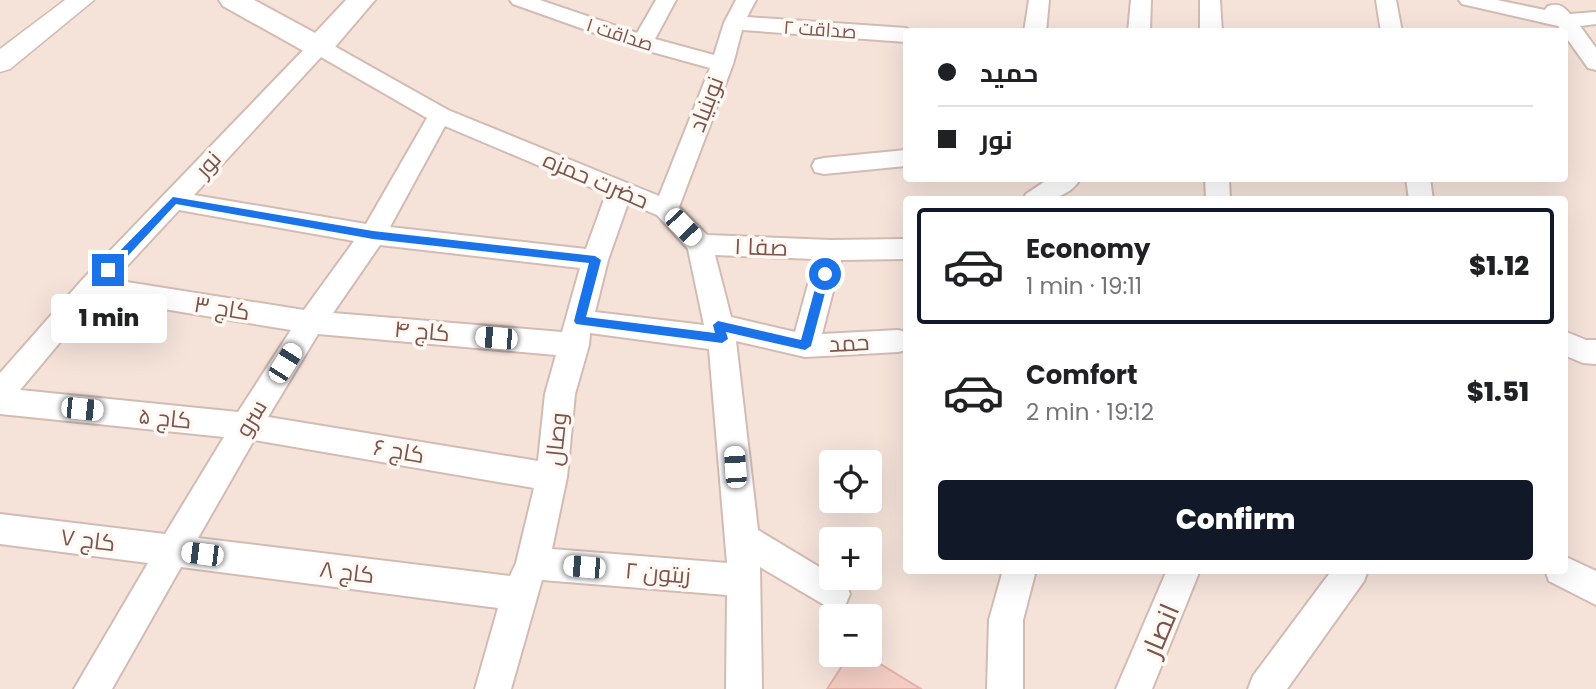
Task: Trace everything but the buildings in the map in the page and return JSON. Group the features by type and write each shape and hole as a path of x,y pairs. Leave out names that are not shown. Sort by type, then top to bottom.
{"main road":[{"name":"حضرت حمزه","path":"233,0 319,47"},
{"name":"نور","path":"319,47 361,0"}],"street":[{"path":"4,56 81,0"},
{"name":"صداقت ۱","path":"520,0 642,42 722,64"},
{"path":"642,42 666,0"},
{"name":"نوبنیاد","path":"666,209 722,64 734,23 746,0"},
{"path":"1036,28 1039,0"},
{"path":"1139,28 1141,0"},
{"path":"1210,0 1211,28"},
{"path":"1386,0 1391,28"},
{"path":"1469,0 1565,21 1596,18"},
{"path":"1545,0 1565,21 1596,63"},
{"name":"صداقت ۲","path":"734,23 903,35"},
{"name":"حضرت حمزه","path":"319,47 440,115 666,209 701,245"},
{"name":"نور","path":"0,393 91,287 319,47"},
{"name":"سرو","path":"92,689 246,426 311,322 373,235 440,115"},
{"path":"824,166 903,158"},
{"path":"1041,196 1063,182"},
{"name":"وصال","path":"493,689 519,594 532,563 552,477 560,394 595,260 620,190"},
{"path":"173,200 373,235 595,260"},
{"path":"701,245 720,332 743,539 744,689"},
{"name":"صفا ۱","path":"701,245 831,250 903,248"},
{"path":"805,346 831,250"},
{"name":"کاج ۳","path":"91,287 311,322"},
{"name":"کاج ۴","path":"311,322 577,333 720,332"},
{"name":"حمد","path":"720,332 805,346 898,341"},
{"name":"کاج ۵","path":"0,401 246,426"},
{"name":"کاج ۶","path":"246,426 552,477"},
{"name":"کاج ۷","path":"0,529 175,551"},
{"path":"743,539 832,594"},
{"name":"کاج ۸","path":"175,551 519,594"},
{"name":"زیتون ۲","path":"532,563 742,580"},
{"path":"1005,689 1006,620 1019,574"},
{"name":"انصار","path":"1134,689 1182,574"},
{"path":"1266,689 1349,574"},
{"path":"1568,574 1596,589"}],"shaded area":[{"path":"0,0 1596,0 1596,689 0,689"}],"route":[{"path":"108,270 173,200 373,235 595,260 580,321 722,339 718,325 805,346 825,274"}]}
